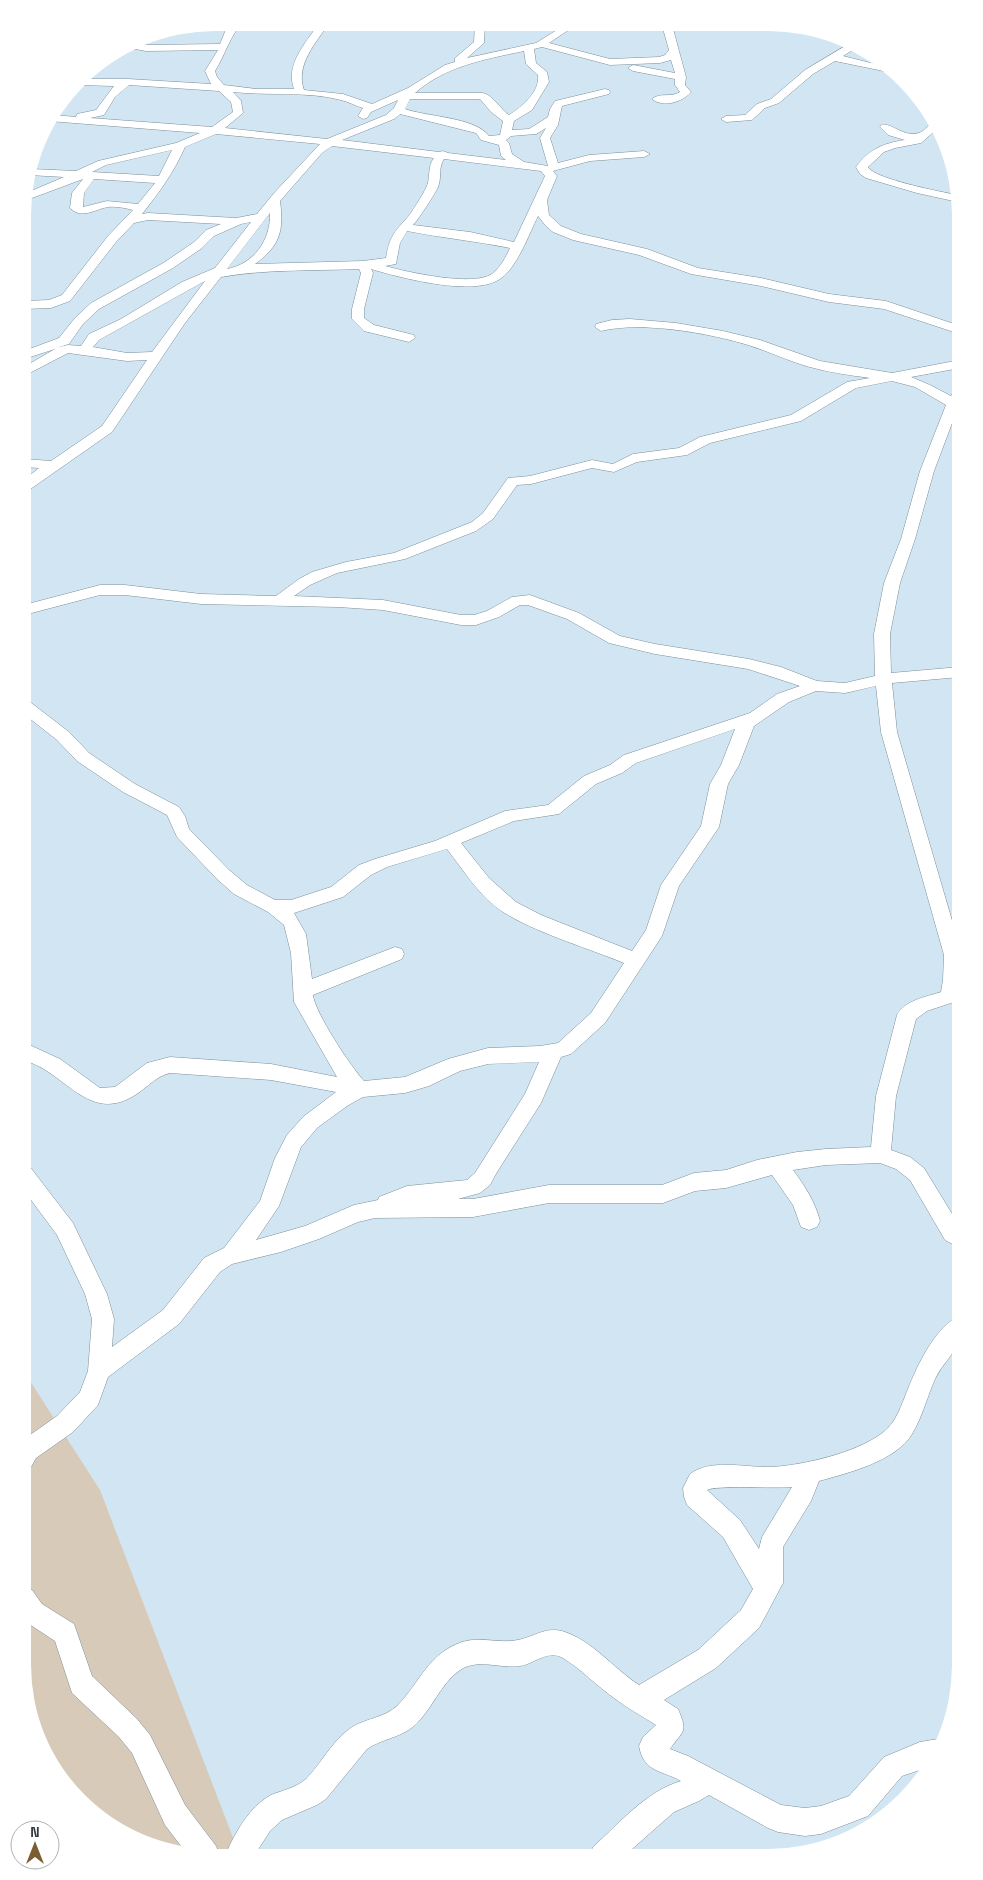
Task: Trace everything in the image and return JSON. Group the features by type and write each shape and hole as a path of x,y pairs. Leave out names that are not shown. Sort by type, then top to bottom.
{"street":[{"path":"33,195 50,189 74,175 102,163 180,145 215,130 239,111 232,96 213,82 210,71 216,64 229,31"},
{"path":"300,92 296,80 298,63 319,31"},
{"path":"353,132 365,111 410,93 478,45 480,31"},
{"path":"449,67 478,58 542,44 562,31"},
{"path":"657,99 676,99 685,93 686,90 680,85 681,77 669,31"},
{"path":"480,41 496,48 516,50"},
{"path":"542,44 640,70 681,77"},
{"path":"141,47 223,48"},
{"path":"492,140 505,137 509,120 528,108 544,82 543,74 531,64 529,47"},
{"path":"726,119 748,118 759,108 775,101 798,80 847,49"},
{"path":"610,62 660,60 669,57 674,50"},
{"path":"833,57 878,68"},
{"path":"88,82 222,88 257,92 300,92 343,97 372,108"},
{"path":"59,119 100,112 124,83"},
{"path":"366,265 421,278 479,282 496,277 518,243 551,180 545,138 552,127 552,120 558,105 562,101 581,99 605,92"},
{"path":"410,93 482,96 492,104 495,110 509,120"},
{"path":"31,482 53,465 107,429 155,356 274,200 304,165 331,141 390,117 400,110 410,93"},
{"path":"400,110 416,117 442,120 481,132 485,138 505,144 506,156 521,165"},
{"path":"58,119 215,130 331,141 550,169 590,158 644,154"},
{"path":"506,133 532,132 552,120"},
{"path":"885,127 896,134 920,136"},
{"path":"930,128 920,136 917,141 895,144 874,153 862,167 864,172 870,176 921,191 950,197"},
{"path":"31,309 59,305 68,296 112,239 130,221 162,180 173,162 180,145"},
{"path":"85,350 90,340 94,337 122,323 192,280 218,272 242,268 281,269 366,265 393,260 394,243 405,226 414,218 433,186 436,162 443,154"},
{"path":"37,172 162,180"},
{"path":"91,176 78,193 76,208 82,211 90,211 104,205 114,204 140,208"},
{"path":"242,268 253,261 273,240 277,231 278,220 274,200"},
{"path":"541,200 546,219 557,229 569,234 643,252 691,270 761,282 829,298 886,305 952,327"},
{"path":"130,221 148,216 238,221 261,217"},
{"path":"31,352 64,341 86,313 105,299 168,265 194,248 210,233 238,221"},
{"path":"405,226 436,233 518,243 541,233 569,234"},
{"path":"366,265 367,272 358,309 358,319 369,328 409,338"},
{"path":"31,305 51,304 68,296"},
{"path":"601,326 619,322 684,329 753,342 821,366 893,377 917,384 952,399"},
{"path":"31,368 60,351 85,350 127,357 155,356"},
{"path":"280,600 296,586 323,572 347,565 399,556 450,538 479,524 492,511 508,485 513,481 531,480 592,464 612,468 635,458 683,452 705,440 796,418 848,387 952,366"},
{"path":"952,415 927,472 914,520 892,584 884,617 883,679 889,732 952,952"},
{"path":"31,463 53,465"},
{"path":"31,608 100,590 125,590 201,599 280,600 383,606 461,620 476,620 493,614 516,600 530,600 573,616 616,640 655,649 749,664 775,671 815,686 845,688 883,679 952,673"},
{"path":"783,698 796,680"},
{"path":"271,906 291,907 337,892 365,870 396,857 441,845 511,815 553,810 590,780 616,769 630,759 751,718 783,698 815,686"},
{"path":"31,711 63,736 83,757 129,788 173,811 177,815 179,828 183,833 236,887 271,906 287,917 294,925 299,949 304,1002 348,1077 360,1089"},
{"path":"31,1054 53,1065 93,1094 113,1096 122,1093 154,1069 170,1065 271,1072 360,1089 405,1085 422,1080 455,1064 488,1056 553,1052 569,1046 598,1018 658,925 670,885 710,827 719,784 733,759 742,732 751,718"},
{"path":"450,841 483,883 509,907 534,920 636,960"},
{"path":"303,991 395,954"},
{"path":"880,1155 886,1096 907,1015 920,1006 952,996"},
{"path":"99,1371 171,1317 212,1265 230,1255 281,1243 354,1214 375,1209 407,1195 456,1191 473,1187 483,1179 488,1168 534,1097 553,1052"},
{"path":"230,1255 268,1205 289,1149 301,1133 320,1113 339,1099 360,1089"},
{"path":"375,1209 473,1208 549,1194 663,1194 694,1182 726,1179 777,1165 826,1157 880,1155 902,1163 917,1174 952,1232"},
{"path":"777,1165 800,1196 807,1211 809,1221"},
{"path":"31,1183 66,1229 98,1299 103,1319 99,1371 94,1390 85,1403 65,1424 31,1448"},
{"path":"766,1590 757,1571 726,1522 696,1498 695,1490 697,1483 701,1480 713,1478 763,1478 810,1472 872,1451 895,1438 907,1419 927,1371 952,1335"},
{"path":"640,1698 707,1659 750,1619 766,1590 771,1576 771,1545 782,1523 802,1493 810,1472"},
{"path":"31,1610 65,1633 81,1684 128,1728 141,1744 175,1815 200,1848"},
{"path":"243,1849 257,1826 270,1812 286,1802 300,1800 315,1790 329,1777 354,1742 363,1736 399,1721 416,1705 450,1662 466,1654 485,1651 520,1653 540,1644 562,1643 624,1690 640,1698 668,1717 671,1729 653,1743 653,1751 662,1760 679,1765 778,1818 806,1822 821,1820 858,1806 893,1766 920,1755 929,1754"},
{"path":"612,1849 664,1803 692,1792 704,1780"}],"shaded area":[{"path":"31,1382 100,1490 237,1849 215,1849 179,1845 145,1835 123,1824 103,1811 69,1777 45,1735 35,1701 31,1665"}]}
